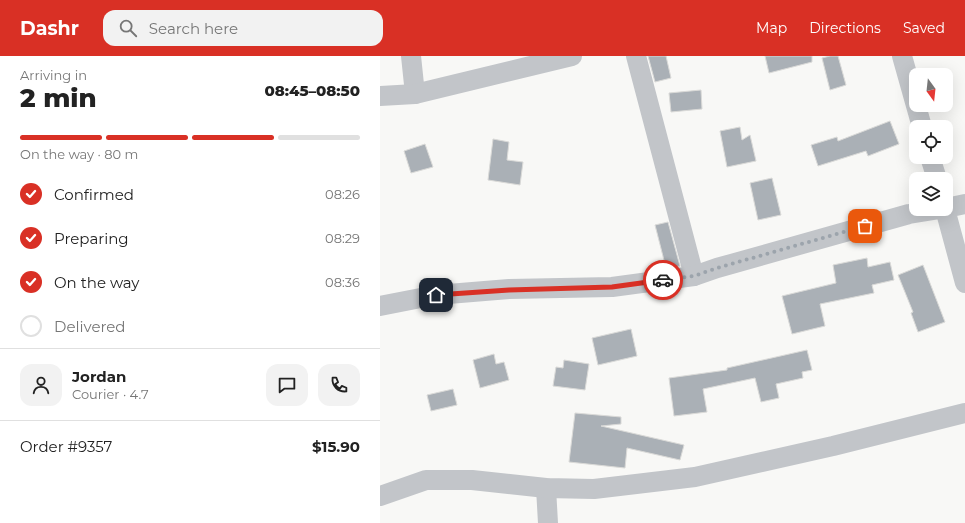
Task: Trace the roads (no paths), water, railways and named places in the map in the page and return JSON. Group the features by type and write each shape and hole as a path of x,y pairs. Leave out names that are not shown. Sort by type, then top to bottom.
{"street":[{"path":"410,56 415,94"},
{"path":"380,96 415,94 572,56"},
{"path":"636,56 694,276"},
{"path":"902,56 920,120"},
{"path":"953,207 965,204"},
{"path":"380,306 436,295 509,290 612,287 694,276 717,268 909,214"},
{"path":"948,216 965,283"},
{"path":"380,496 426,480 472,480 546,488 594,489 695,477 965,413"},
{"path":"546,488 548,523"}]}
